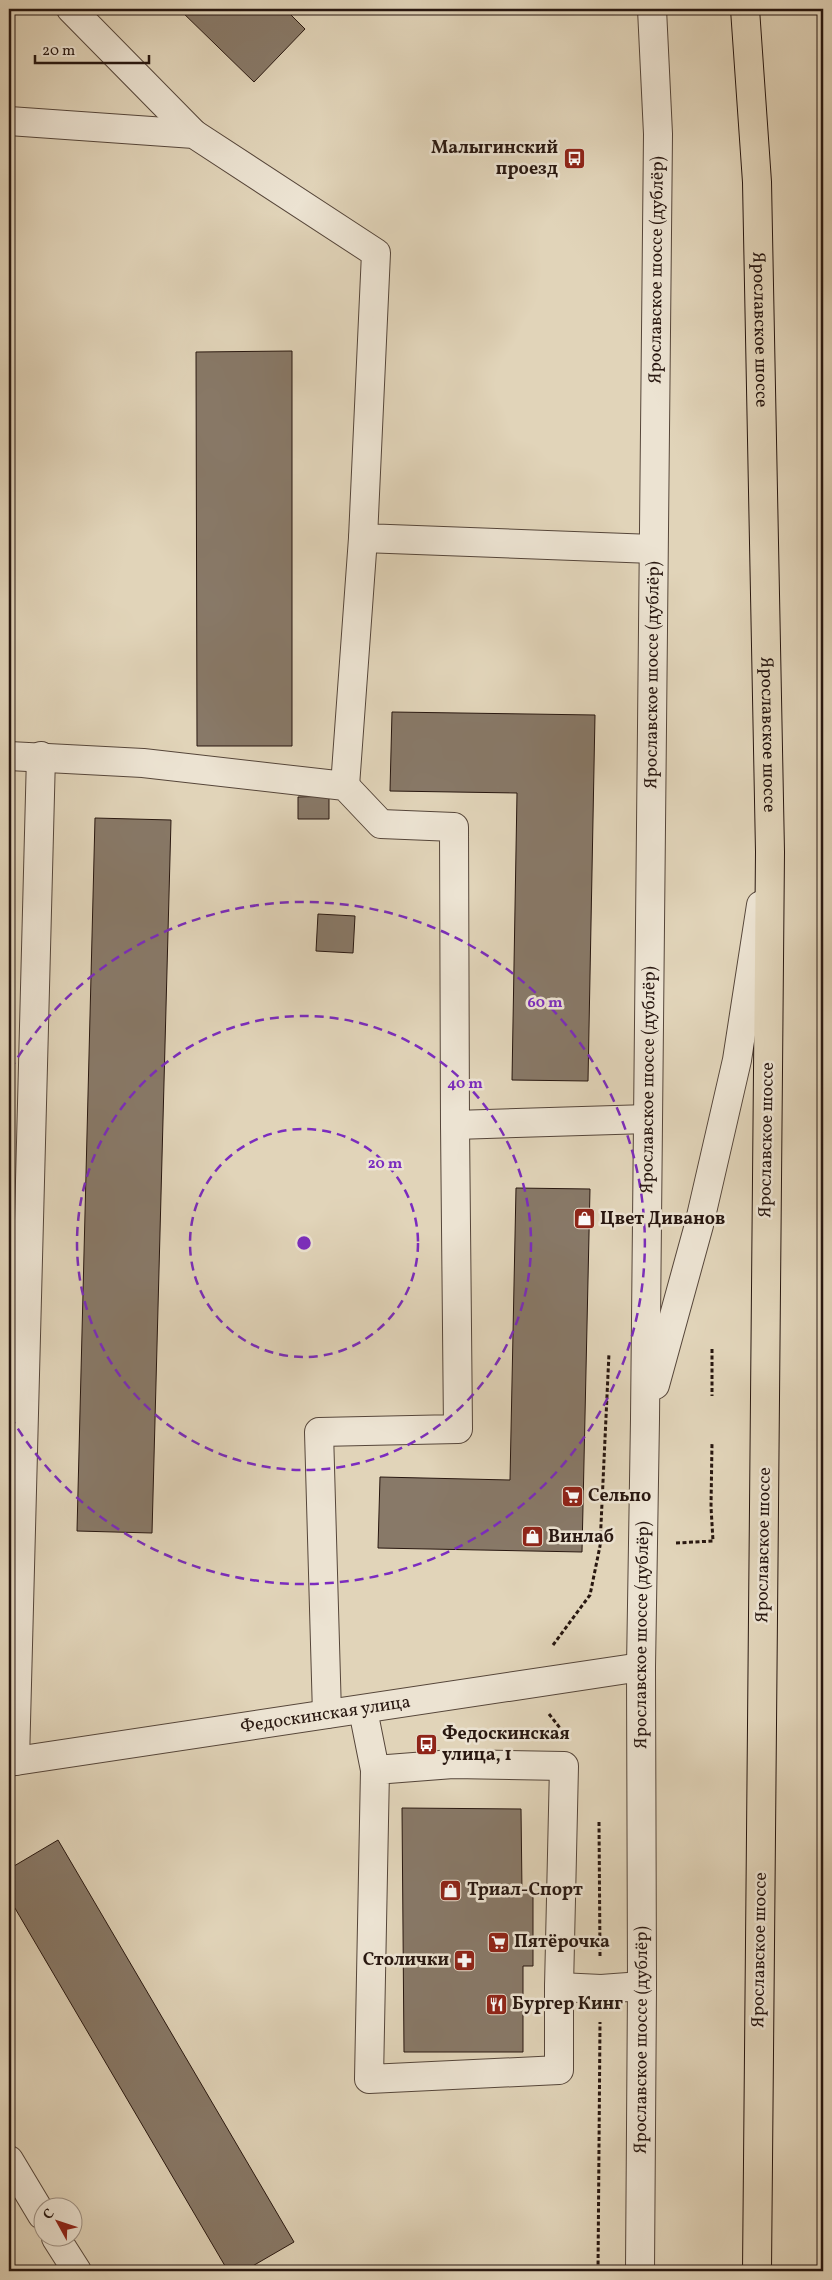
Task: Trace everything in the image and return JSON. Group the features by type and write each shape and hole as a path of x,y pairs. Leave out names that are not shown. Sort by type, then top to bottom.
{"main road":[{"name":"Ярославское шоссе","path":"745,9 757,182 770,852 757,2271"}],"street":[{"path":"71,9 194,134 376,253 362,538 345,786"},
{"name":"Ярославское шоссе (дублёр)","path":"640,2271 642,1986 641,1667 658,134 652,9"},
{"path":"9,121 194,134"},
{"path":"362,538 652,549"},
{"path":"9,756 41,756 143,763 345,786 381,824 454,827 458,1429 319,1432 327,1714"},
{"path":"12,1761 41,756"},
{"path":"645,1419 699,1225 737,1060 770,852"},
{"path":"455,1125 648,1119"},
{"name":"Федоскинская улица","path":"12,1761 641,1667"},
{"path":"363,1710 375,1770 369,2079 559,2070 564,1766 452,1764 375,1770"},
{"path":"559,1987 600,1989 642,1986"},
{"path":"9,2160 32,2198"},
{"path":"62,2248 77,2271"}],"path":[{"path":"712,1349 712,1396"},
{"path":"711,1507 712,1443"}],"building":[{"path":"179,9 285,9 305,29 254,82"},
{"path":"292,351 292,746 197,746 196,352"},
{"path":"392,712 595,715 588,1081 512,1080 517,793 390,791"},
{"path":"329,796 329,819 298,819 298,797"},
{"path":"95,818 171,820 152,1533 77,1531"},
{"path":"318,914 355,916 353,953 316,951"},
{"path":"516,1188 590,1189 582,1552 378,1548 380,1477 510,1480"},
{"path":"402,1808 521,1809 522,1891 533,1891 533,1966 523,1966 523,2052 404,2052"},
{"path":"58,1840 294,2242 244,2271 228,2271 9,1898 9,1869"}],"place":[{"name":"Малыгинский проезд","path":"574,158"},
{"name":"Цвет Диванов","path":"584,1219"},
{"name":"Сельпо","path":"572,1496"},
{"name":"Винлаб","path":"532,1537"},
{"name":"Федоскинская улица, 1","path":"426,1744"},
{"name":"Триал-Спорт","path":"451,1890"},
{"name":"Пятёрочка","path":"498,1942"},
{"name":"Столички","path":"465,1960"},
{"name":"Бургер Кинг","path":"496,2004"}]}
